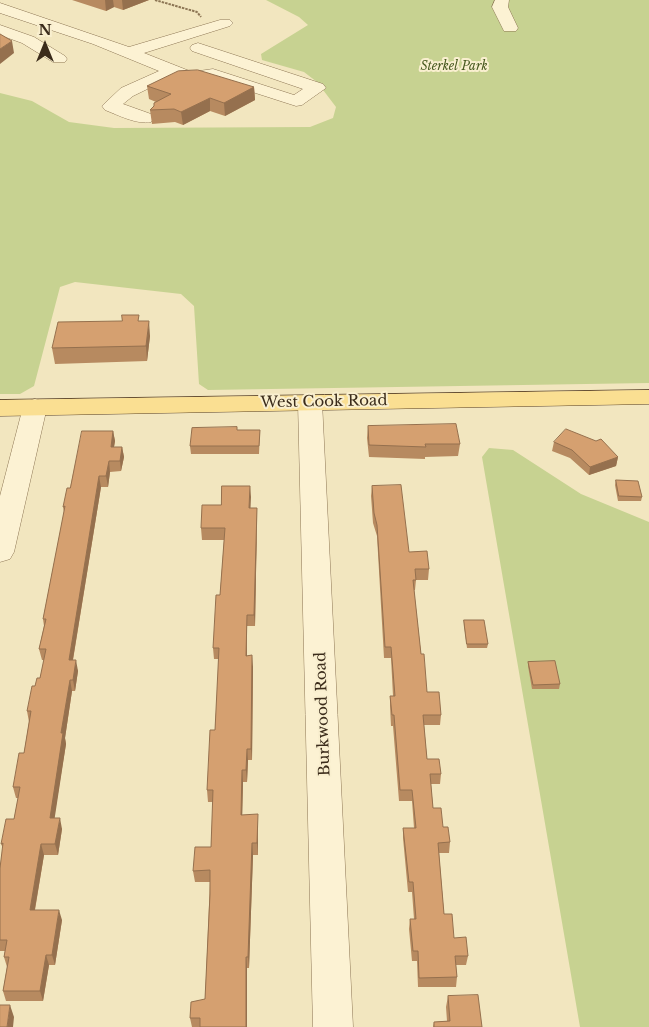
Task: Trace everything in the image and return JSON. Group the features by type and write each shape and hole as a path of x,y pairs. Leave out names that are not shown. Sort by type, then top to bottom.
{"main road":[{"name":"West Cook Road","path":"0,408 649,397"}],"street":[{"path":"502,0 500,7 510,28"},
{"path":"0,8 86,36 128,53 173,64 210,70 213,74 296,100 317,88 198,40"},
{"path":"128,53 198,40 222,29"},
{"path":"0,30 28,40 59,59"},
{"path":"144,118 111,106 126,92 173,64"},
{"name":"Burkwood Road","path":"310,402 333,1027"},
{"path":"0,552 34,407"}],"path":[{"path":"155,0 197,12 205,20 222,29"}],"green space":[{"name":"Sterkel Park","path":"266,0 649,0 649,383 208,390 199,384 194,306 181,294 75,282 60,287 34,386 20,394 0,394 0,93 32,101 69,122 114,128 310,127 333,118 336,107 317,82 304,72 262,60 261,54 308,25 299,17"},
{"path":"489,448 513,450 581,494 649,522 649,1027 580,1027 482,457"}],"building":[{"path":"0,34 12,41 0,49"},
{"path":"198,70 254,87 224,103 210,98 181,112 174,109 150,110 154,103 171,94 147,86 178,71"},
{"path":"122,315 139,315 138,321 149,321 146,346 52,348 58,322 122,321"},
{"path":"456,424 460,444 425,444 426,447 369,445 368,426"},
{"path":"237,427 237,430 260,430 259,446 190,446 192,428"},
{"path":"566,429 596,441 601,439 618,457 590,467 572,450 554,442"},
{"path":"82,431 113,431 111,447 122,447 120,461 109,461 106,476 99,476 69,660 76,660 73,680 70,680 61,733 63,733 50,818 60,818 55,844 41,844 30,910 59,910 52,955 46,955 40,991 3,991 9,957 4,957 7,940 0,940 0,868 3,843 1,844 6,819 14,819 20,787 13,787 19,753 24,753 31,711 27,711 32,686 35,686 37,678 40,678 46,649 39,649 46,619 43,619 65,506 63,507 67,488 70,488"},
{"path":"616,480 638,481 642,497 619,496"},
{"path":"401,485 409,552 427,551 429,569 415,569 416,580 413,580 421,654 424,654 427,692 439,692 441,715 423,715 427,759 439,759 441,774 430,774 433,808 441,808 443,827 448,827 450,842 438,843 444,914 452,914 454,938 466,937 468,956 455,956 457,977 419,978 418,951 413,951 410,919 416,919 413,882 409,882 403,828 416,828 412,790 400,790 394,715 392,715 390,696 395,696 391,647 385,647 377,525 372,486"},
{"path":"222,486 250,486 249,508 257,508 254,615 247,615 246,656 252,655 251,749 247,749 246,770 242,770 241,815 258,814 257,843 252,843 248,957 246,957 246,1027 200,1027 200,1018 190,1018 191,1002 205,999 210,870 193,871 195,847 211,847 213,790 207,790 210,730 215,730 219,648 213,648 216,595 220,595 225,528 201,528 202,505 221,505"},
{"path":"464,620 484,620 488,644 467,644"},
{"path":"555,661 560,684 533,685 528,662"},
{"path":"478,995 482,1027 434,1027 434,1022 450,1021 448,996"},
{"path":"0,1005 10,1005 7,1027 0,1027"}]}
